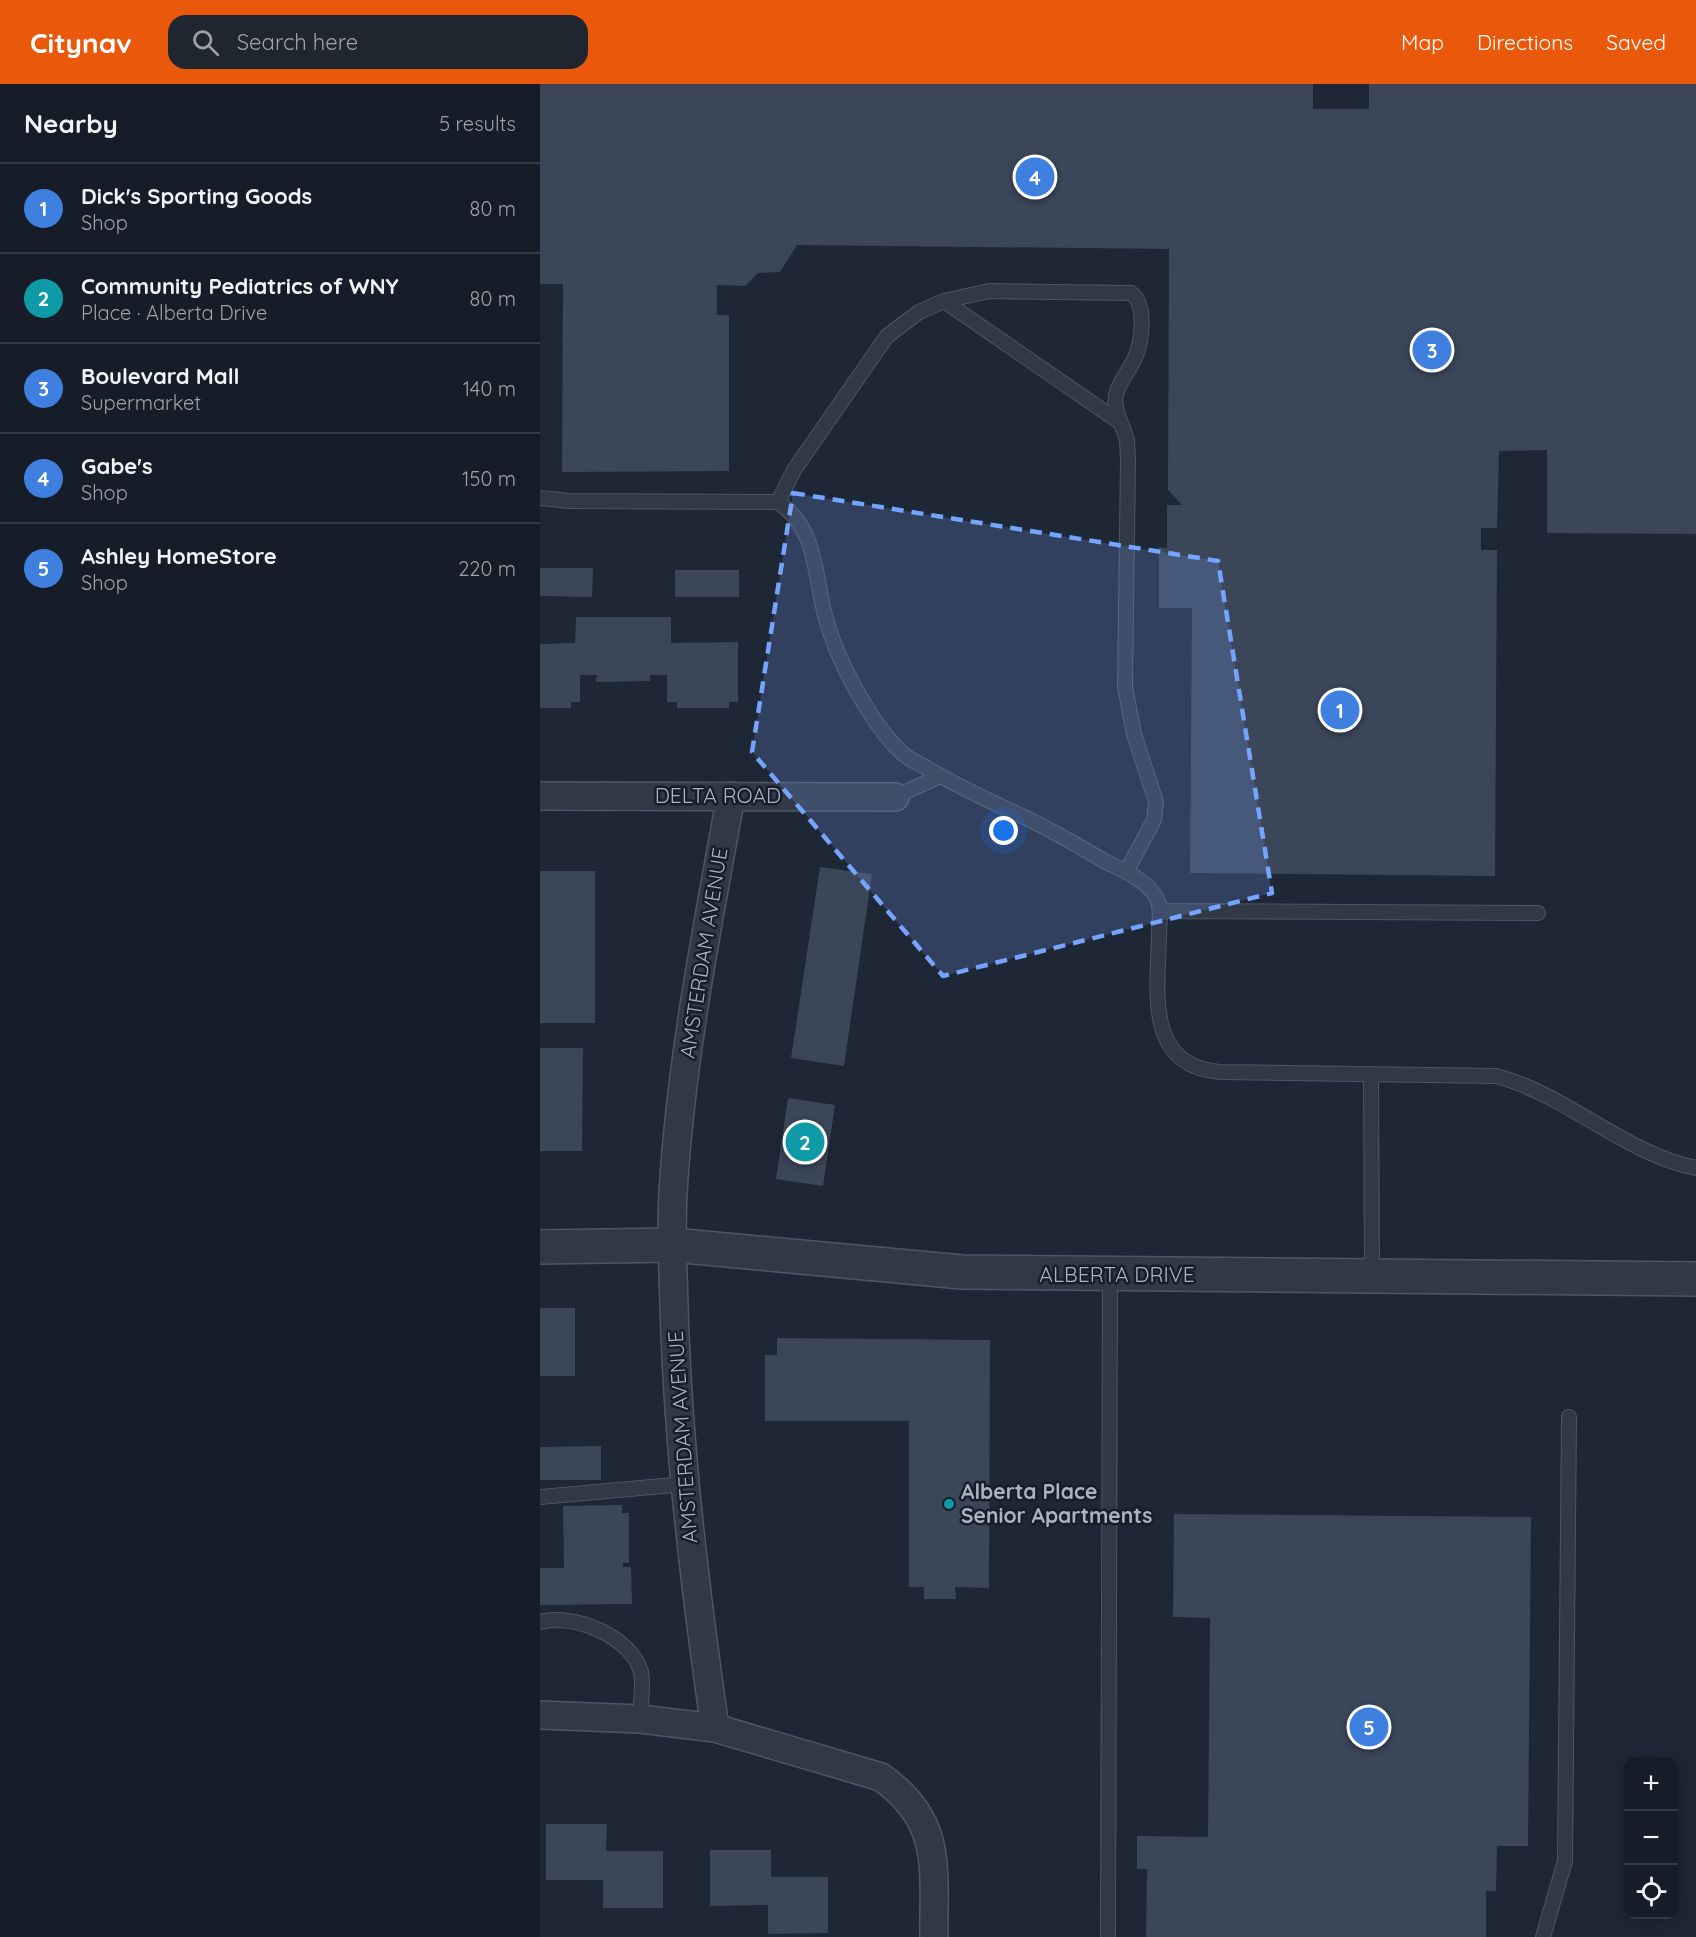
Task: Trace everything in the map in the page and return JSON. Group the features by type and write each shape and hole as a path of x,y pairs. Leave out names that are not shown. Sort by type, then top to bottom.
{"street":[{"name":"DELTA ROAD","path":"540,796 895,797"},
{"name":"AMSTERDAM AVENUE","path":"715,1728 685,1484 676,1383 673,1193 680,1105 692,1016 731,796"},
{"name":"ALBERTA DRIVE","path":"540,1247 673,1245 962,1272 1696,1279"},
{"path":"540,1715 640,1719 715,1728 880,1777 901,1791 917,1811 929,1834 933,1860 934,1937"}],"lane":[{"path":"778,502 794,470 887,336 919,312 944,301 989,291 1131,293 1137,297 1140,304 1140,330 1136,357 1116,391 1115,403 1127,440 1128,460 1125,687 1134,734 1156,802 1154,820 1126,872"},
{"path":"944,301 1121,423"},
{"path":"540,498 570,501 778,502 793,512 803,526 818,575 826,620 842,662 861,698 902,753 973,795 1033,821 1126,872 1152,892 1160,911 1158,1017 1170,1047 1185,1061 1201,1070 1220,1072 1496,1076 1517,1082 1619,1136 1696,1168"},
{"path":"895,797 940,776"},
{"path":"1160,911 1538,913"},
{"path":"1371,1074 1372,1276"},
{"path":"1108,1937 1110,1275"},
{"path":"1543,1937 1565,1862 1569,1417"},
{"path":"540,1497 685,1484"},
{"path":"540,1622 552,1618 584,1623 613,1638 630,1654 640,1672 640,1719"}],"highlighted area":[{"path":"793,493 1218,561 1272,893 943,976 752,752"}],"building":[{"path":"540,84 1313,84 1313,109 1369,109 1369,84 1696,84 1696,534 1547,533 1547,450 1499,451 1497,528 1481,528 1481,550 1497,550 1495,876 1190,873 1192,608 1159,608 1159,547 1167,548 1167,505 1182,505 1168,490 1169,249 797,245 780,272 758,273 745,286 717,285 717,315 729,315 729,471 562,472 563,284 540,284"},
{"path":"540,568 593,568 592,597 540,596"},
{"path":"675,570 739,570 739,597 675,597"},
{"path":"576,617 671,617 671,643 738,642 738,702 729,702 729,708 677,708 677,702 667,702 667,675 650,675 650,681 596,682 597,675 580,675 580,702 571,702 571,708 540,708 540,644 575,643"},
{"path":"820,867 872,874 844,1066 791,1058"},
{"path":"540,871 595,871 595,1023 540,1023"},
{"path":"540,1048 583,1048 582,1151 540,1151"},
{"path":"788,1098 835,1105 823,1186 776,1179"},
{"path":"540,1308 575,1308 575,1376 540,1376"},
{"name":"Alberta Place Senior Apartments","path":"777,1338 990,1340 989,1588 955,1587 956,1599 924,1599 924,1587 909,1587 909,1421 765,1421 765,1355 777,1355"},
{"path":"601,1446 601,1480 540,1480 540,1447"},
{"path":"622,1505 622,1513 629,1513 629,1563 623,1563 623,1567 631,1567 632,1604 540,1605 540,1568 564,1568 563,1506"},
{"path":"1174,1514 1531,1517 1528,1846 1497,1846 1496,1891 1486,1891 1486,1937 1146,1937 1147,1869 1137,1869 1137,1836 1208,1837 1210,1618 1173,1617"},
{"path":"546,1824 607,1824 606,1851 663,1851 663,1908 603,1908 603,1880 546,1880"},
{"path":"710,1850 771,1850 771,1877 828,1877 828,1933 768,1934 768,1905 710,1906"}],"place":[{"name":"Gabe's","path":"1035,177"},
{"name":"Boulevard Mall","path":"1432,350"},
{"name":"Dick's Sporting Goods","path":"1340,710"},
{"name":"Community Pediatrics of WNY","path":"805,1142"},
{"name":"Alberta Place Senior Apartments","path":"949,1504"},
{"name":"Ashley HomeStore","path":"1369,1727"}]}
